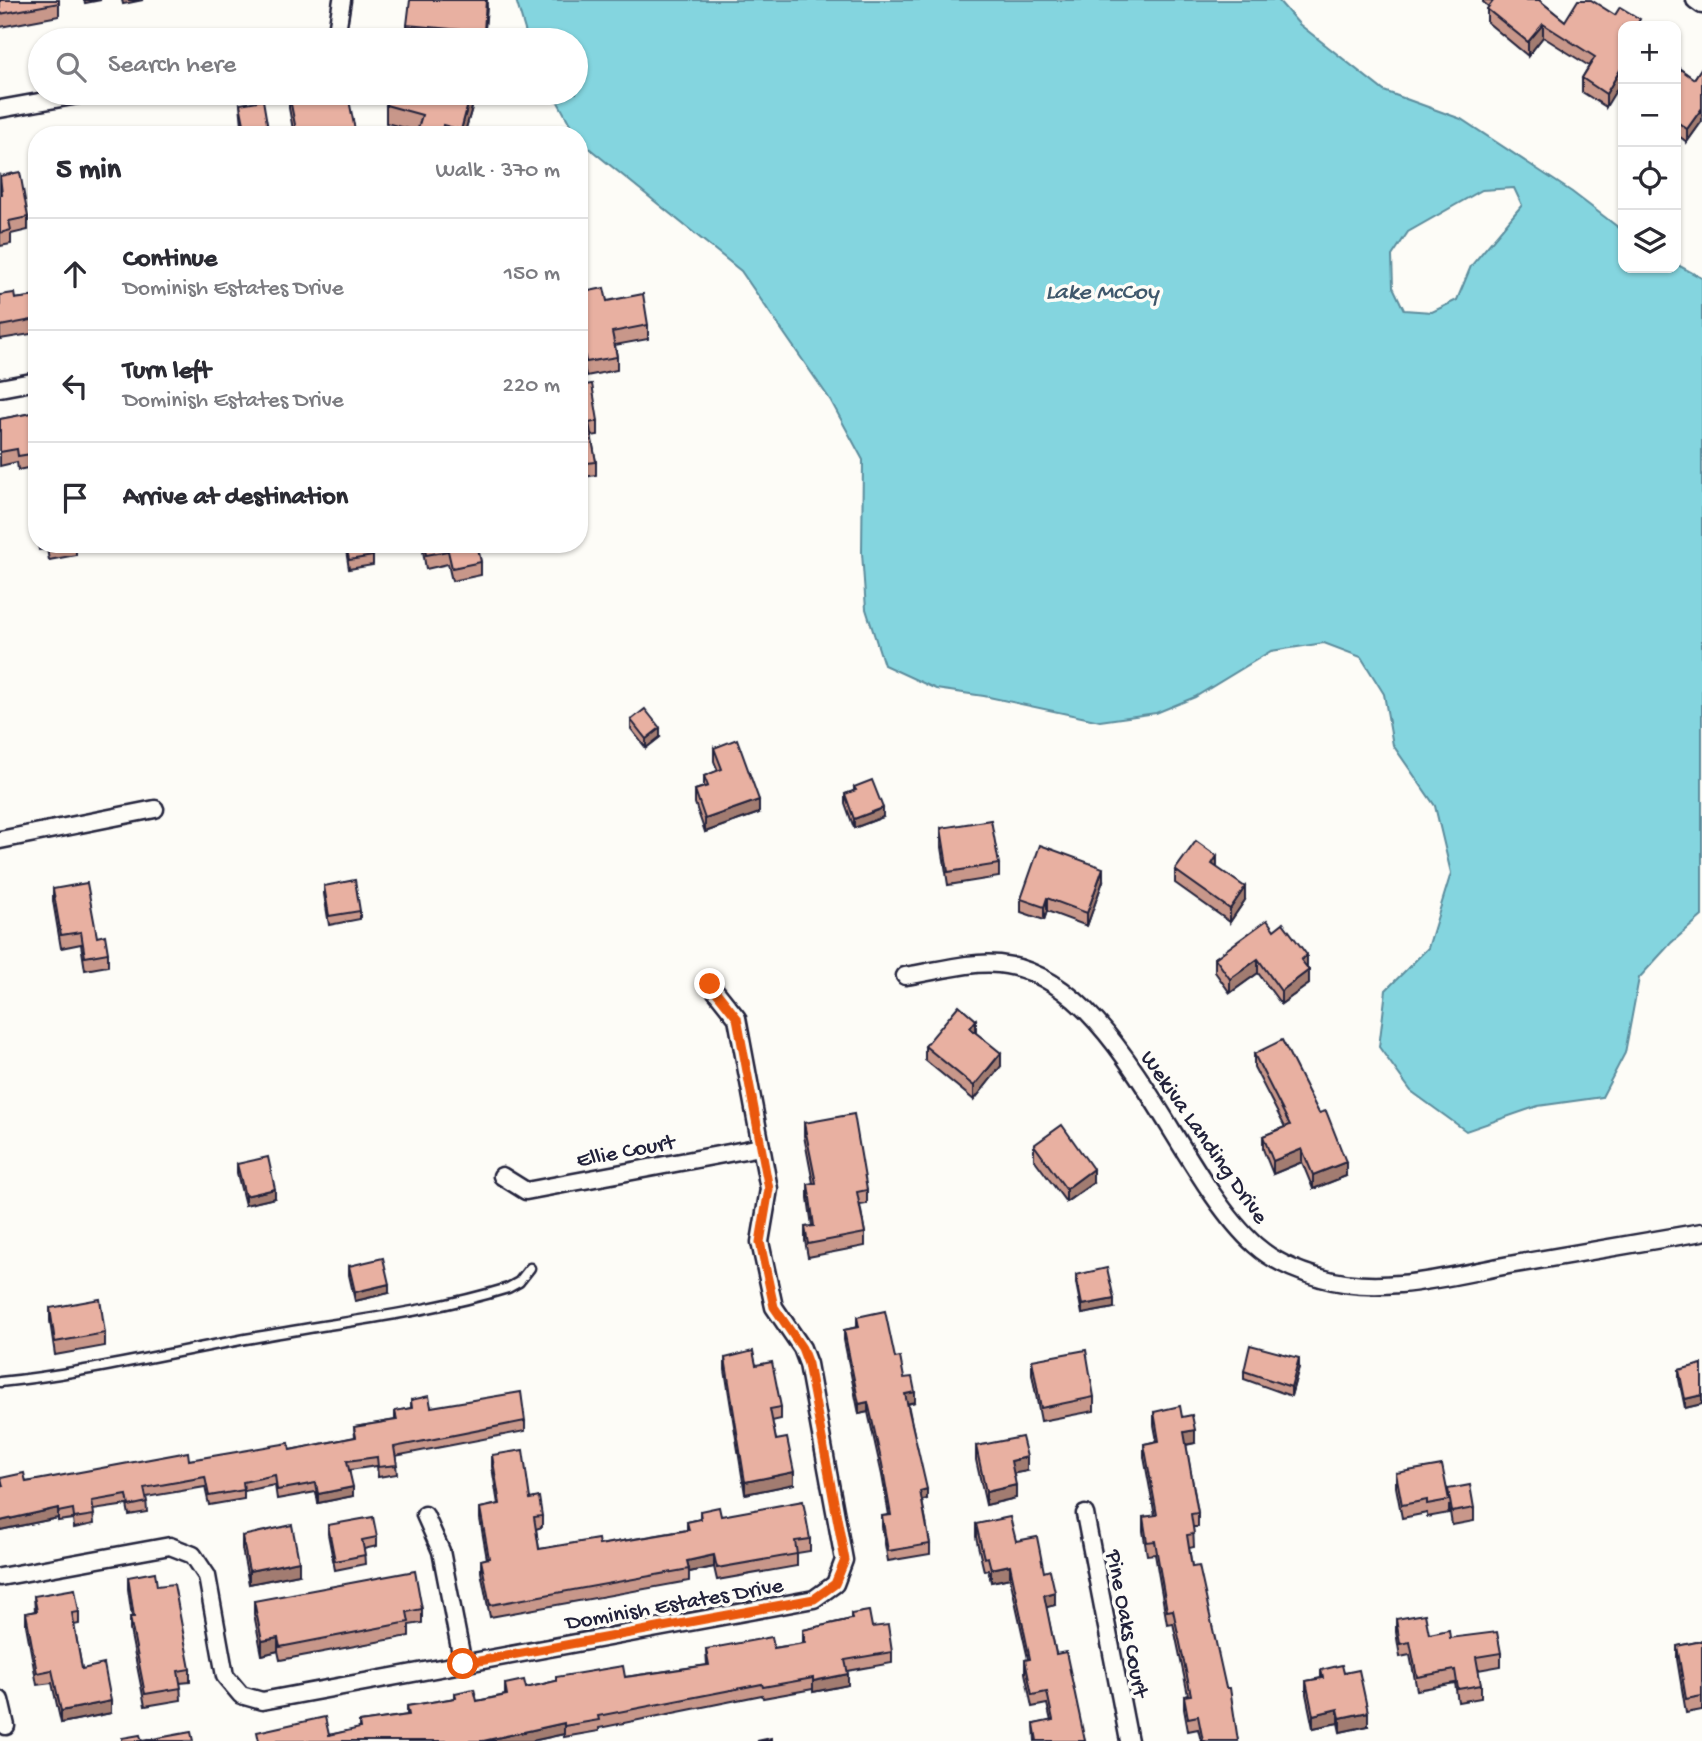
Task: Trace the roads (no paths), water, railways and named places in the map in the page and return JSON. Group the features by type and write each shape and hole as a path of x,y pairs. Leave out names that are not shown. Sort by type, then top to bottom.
{"street":[{"path":"335,28 342,0"},
{"path":"1695,0 1702,5"},
{"path":"0,109 28,104"},
{"path":"0,388 28,383"},
{"path":"0,840 155,809"},
{"name":"Wekiva Landing Drive","path":"905,976 999,964 1040,975 1071,996 1104,1031 1208,1186 1255,1245 1278,1261 1322,1279 1364,1285 1419,1281 1702,1232"},
{"name":"Dominish Estates Drive","path":"0,1577 170,1546 193,1555 207,1576 225,1676 241,1695 261,1701 814,1599 835,1584 845,1560 808,1364 802,1348 774,1307 760,1242 769,1189 737,1018 710,984"},
{"name":"Ellie Court","path":"502,1176 526,1191 761,1147"},
{"name":"Pine Oaks Court","path":"1085,1514 1129,1741"},
{"path":"425,1515 441,1551 463,1664"},
{"path":"0,1700 6,1727"}],"lane":[{"path":"0,1382 66,1374 281,1332 431,1309 508,1288 519,1282 530,1268"}],"water":[{"name":"Lake McCoy","path":"516,0 1278,0 1299,24 1384,91 1461,119 1572,192 1618,227 1618,273 1681,273 1681,267 1702,278 1702,916 1671,943 1639,978 1625,1053 1602,1097 1538,1106 1466,1131 1411,1091 1379,1047 1386,990 1428,948 1451,873 1435,806 1393,745 1384,694 1361,657 1324,643 1271,651 1195,697 1156,713 1100,721 984,696 936,689 884,665 866,609 862,553 863,460 831,401 741,271 588,147 588,126 571,126 560,105 588,105 588,28 524,28","holes":["1514,188 1522,205 1471,266 1457,300 1432,312 1404,310 1393,287 1392,256 1408,232 1482,190"]}]}
